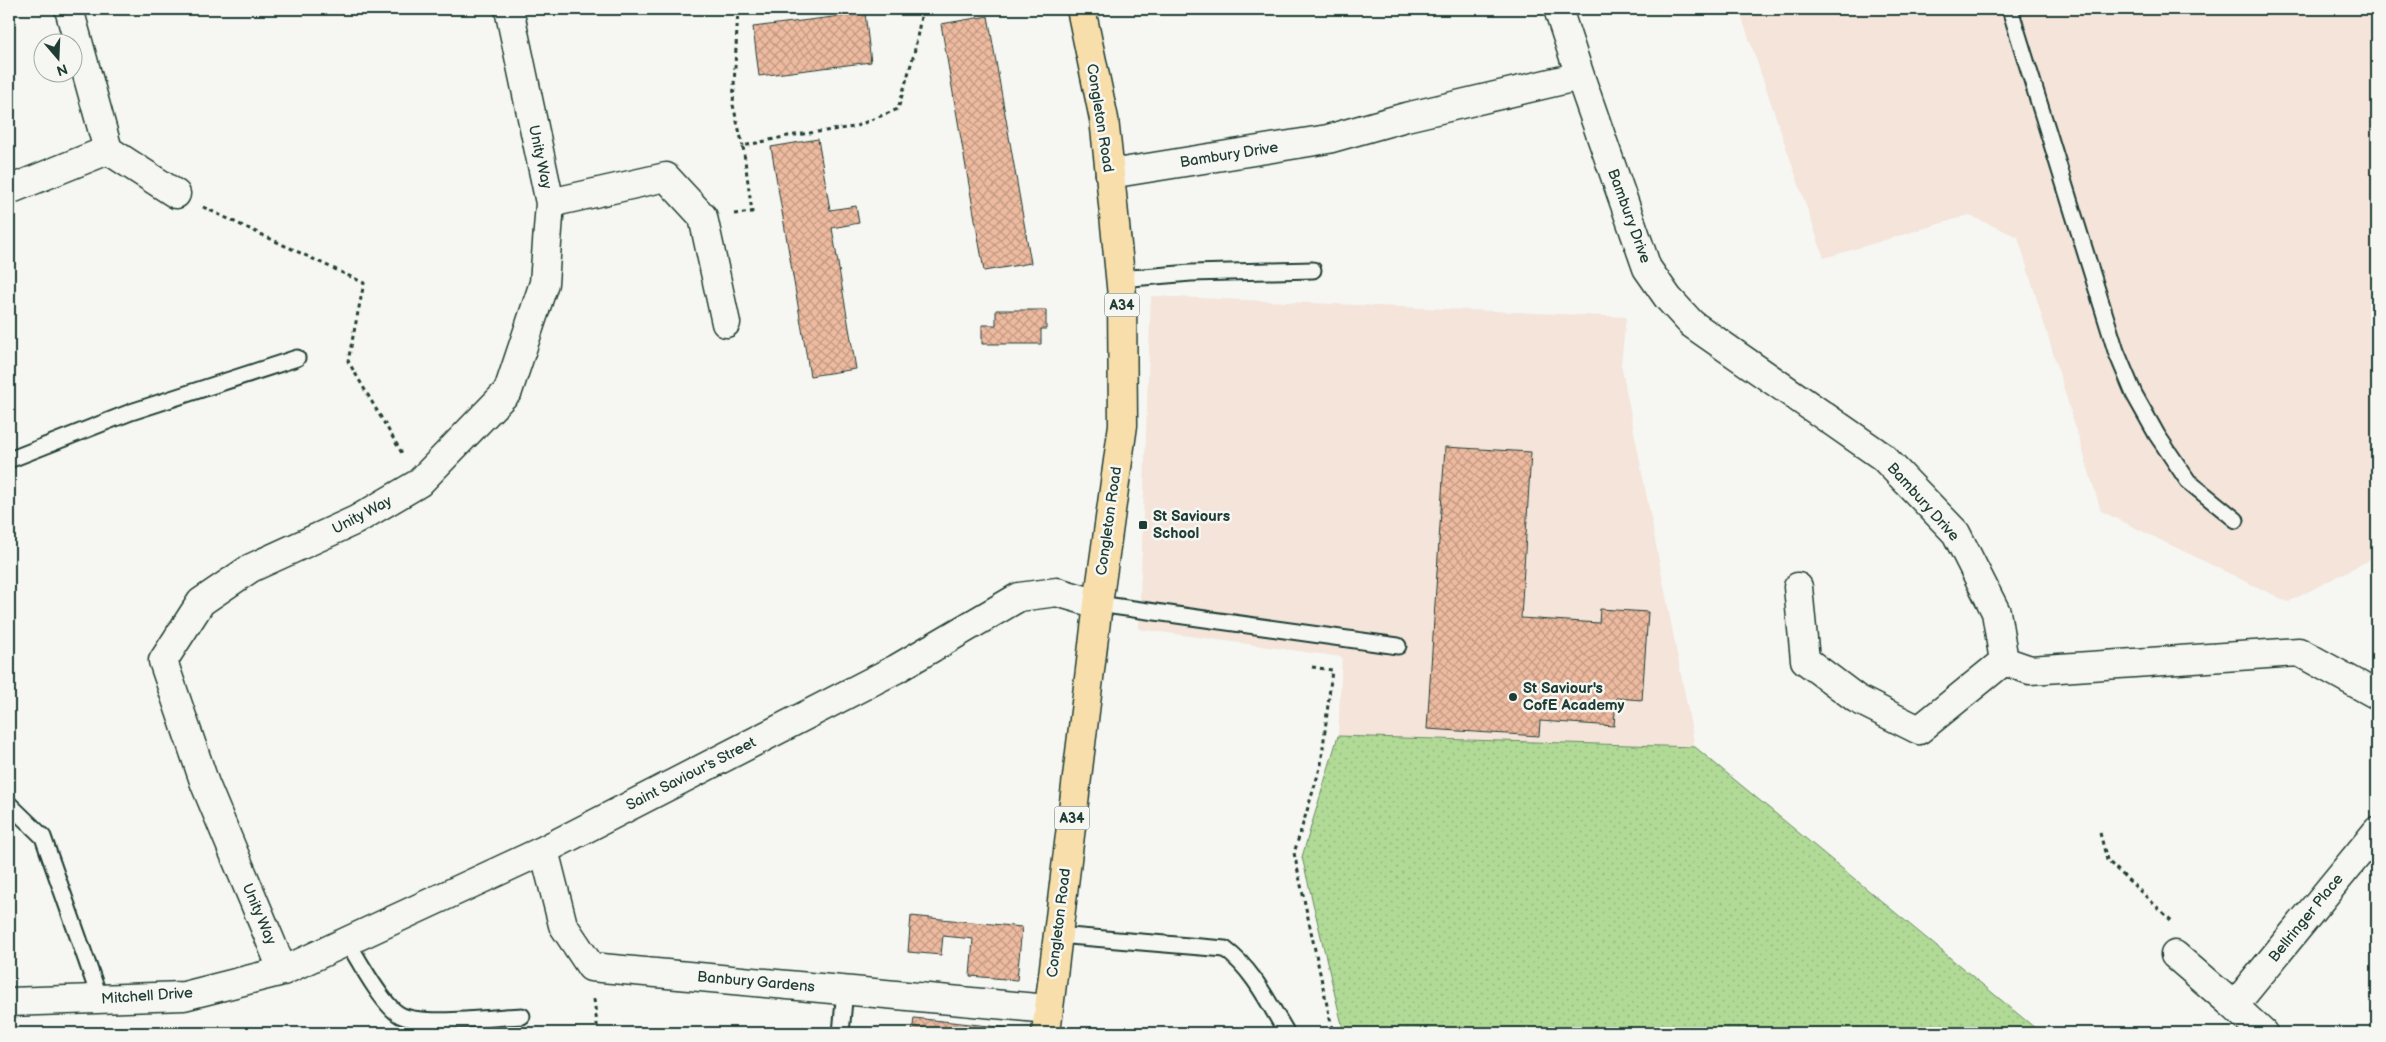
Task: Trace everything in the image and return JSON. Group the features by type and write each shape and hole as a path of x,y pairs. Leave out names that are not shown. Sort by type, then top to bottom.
{"highway":[{"name":"Congleton Road","path":"1047,1021 1098,604 1123,425 1120,279 1110,174 1104,119 1081,9"}],"street":[{"path":"69,9 108,150 176,194"},
{"name":"Unity Way","path":"283,971 205,784 163,661 201,602 251,568 356,520 419,484 508,391 544,283 550,203 509,9"},
{"name":"Bambury Drive","path":"1558,9 1647,268 1668,298 1692,324 1883,457 1956,534 1996,612 2004,661"},
{"name":"Bambury Drive","path":"1110,174 1328,139 1406,117 1580,76"},
{"path":"9,190 108,150"},
{"path":"550,203 666,177 703,217 726,323"},
{"path":"1798,587 1805,660 1857,699 1919,730 2004,661 2030,670 2299,652 2377,695"},
{"name":"Saint Saviour's Street","path":"283,971 544,850 896,669 1019,597 1057,592 1098,604"},
{"name":"Bellringer Place","path":"2234,1006 2377,831"},
{"name":"Banbury Gardens","path":"544,850 563,925 591,967 846,990 1047,1021"},
{"path":"2175,955 2263,1033"},
{"name":"Mitchell Drive","path":"9,1002 184,996 283,971"}],"lane":[{"path":"2010,9 2116,352 2134,394 2157,435 2188,481 2236,520"},
{"path":"1120,279 1191,273 1313,270"},
{"path":"9,460 131,412 297,358"},
{"path":"1098,604 1398,646"},
{"path":"9,804 43,837 100,999"},
{"path":"1057,935 1225,949 1241,961 1247,969 1285,1030"},
{"path":"347,941 376,988 399,1015 419,1021 522,1016"},
{"path":"842,1033 846,990"}],"path":[{"path":"703,217 752,212 743,146 733,105 738,9"},
{"path":"743,146 788,136 854,127 898,109 914,54 921,10 937,9"},
{"path":"176,194 364,283 348,362 419,484"},
{"path":"1312,667 1332,670 1321,765 1294,853 1333,1033"},
{"path":"2100,833 2108,860 2178,926 2175,955"}],"shaded area":[{"path":"1739,9 2377,9 2377,556 2288,602 2101,511 2018,237 1969,215 1824,258"},
{"name":"St Saviour's CofE Academy","path":"1151,296 1626,317 1621,364 1695,747 2041,1033 1344,1033 1302,857 1338,736 1342,657 1139,629"}],"green space":[{"path":"1338,736 1695,747 2041,1033 1344,1033 1302,857"}],"building":[{"path":"865,13 871,62 759,76 753,27"},
{"path":"988,16 1031,263 984,271 941,24"},
{"path":"818,139 830,210 856,206 859,223 832,228 856,369 810,376 771,147"},
{"path":"996,310 1046,310 1046,329 1041,329 1041,344 982,344 982,325 996,325"},
{"path":"1445,447 1531,452 1521,618 1599,623 1600,609 1648,612 1642,700 1616,698 1614,726 1540,721 1539,736 1427,729"},
{"path":"911,916 1022,927 1017,980 970,976 973,939 943,936 941,955 908,952"},
{"path":"914,1018 1008,1028 1008,1033 912,1033"}],"place":[{"name":"St Saviours School","path":"1143,525"},
{"name":"St Saviour's CofE Academy","path":"1513,697"}]}
